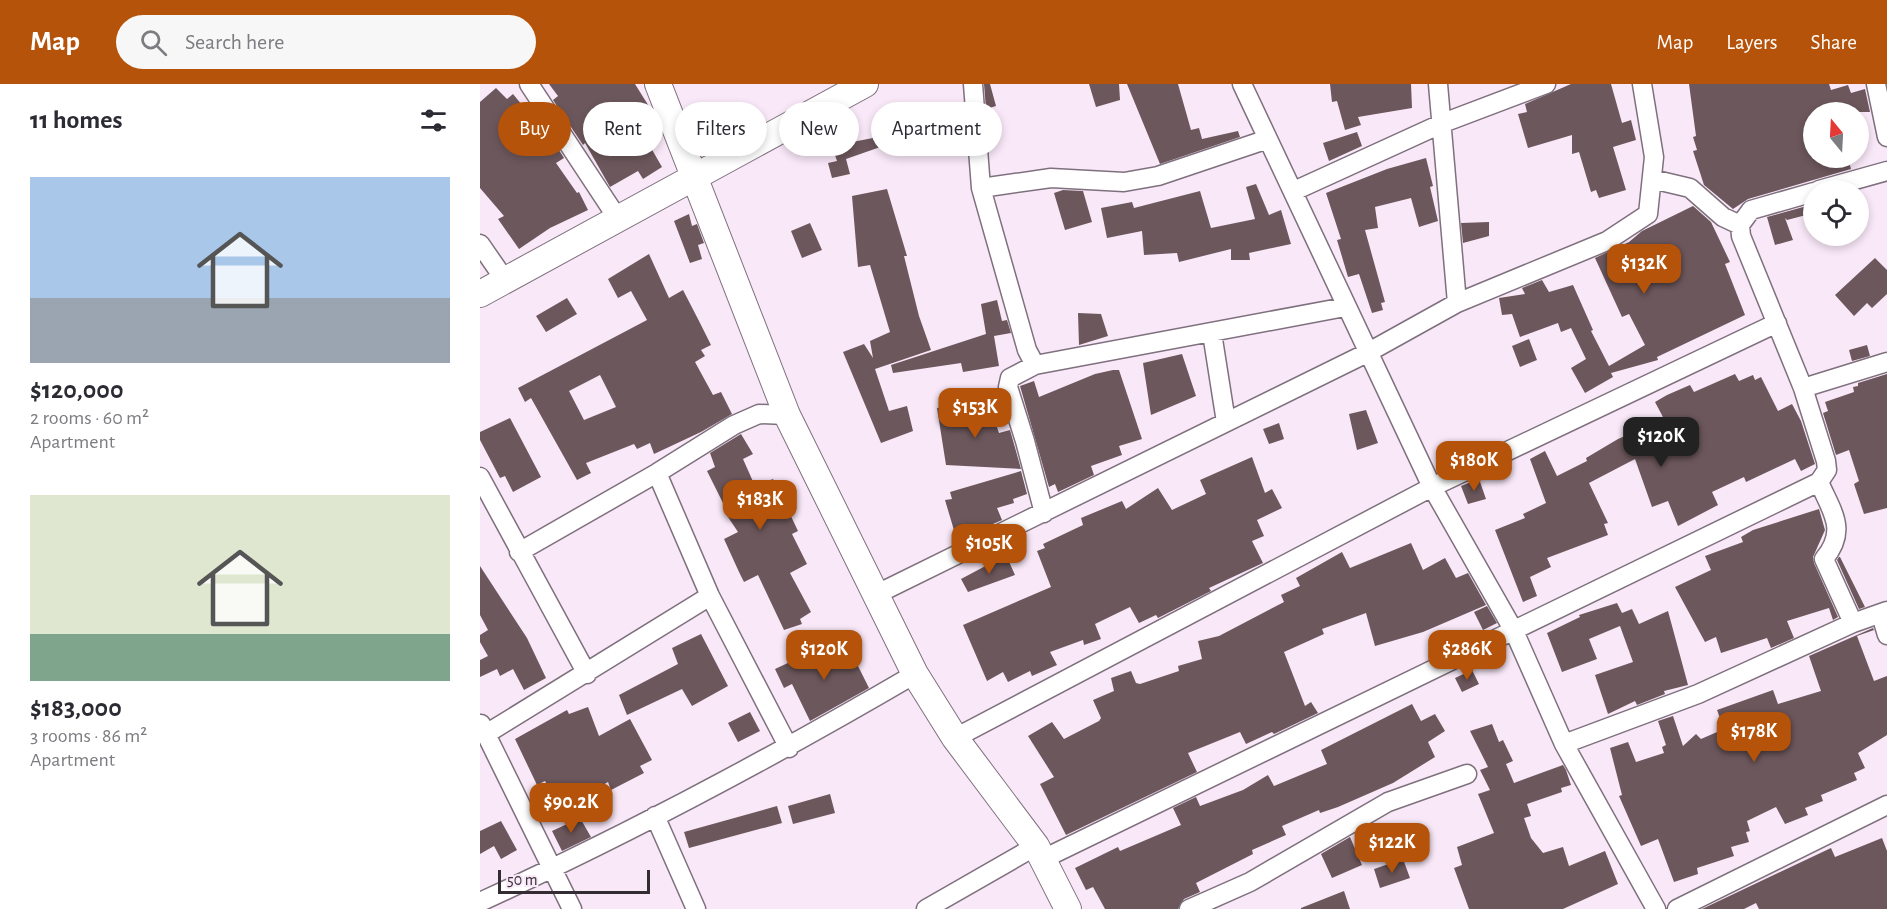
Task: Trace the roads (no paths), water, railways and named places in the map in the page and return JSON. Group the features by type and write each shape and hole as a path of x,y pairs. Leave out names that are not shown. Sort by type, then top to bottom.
{"street":[{"path":"529,84 618,219"},
{"path":"658,84 787,415 915,674 955,738 1039,852 1068,909"},
{"path":"480,294 865,84"},
{"path":"973,84 981,188 1028,350 1035,365"},
{"path":"1242,84 1294,191 1345,307 1432,487 1514,630 1564,744 1656,909"},
{"path":"1438,84 1457,303"},
{"path":"1294,191 1443,123 1546,84"},
{"path":"877,594 1367,353 1457,303 1607,241 1648,214 1654,158 1642,84"},
{"path":"1876,84 1887,137"},
{"path":"981,188 1051,178 1124,182 1158,176 1268,138"},
{"path":"1855,180 1887,171"},
{"path":"1652,179 1690,188 1723,217 1740,225"},
{"path":"926,909 1039,852 1514,630 1819,482 1827,470 1826,461 1803,388 1741,236 1740,225 1751,210 1803,195"},
{"path":"480,244 505,280"},
{"path":"1044,513 1008,387 1010,378 1035,365 1345,307"},
{"path":"955,738 1432,487 1777,323"},
{"path":"1212,333 1226,422"},
{"path":"1803,388 1887,362"},
{"path":"519,552 657,473 734,425 759,414 787,415"},
{"path":"657,473 710,596 789,748"},
{"path":"480,477 586,674"},
{"path":"1819,482 1839,530 1833,548 1824,559 1853,623"},
{"path":"572,909 483,728 586,674 710,596"},
{"path":"1564,744 1698,694 1853,623 1884,613 1887,635"},
{"path":"480,902 551,870 789,748 915,674"},
{"path":"1189,909 1250,882 1388,802 1467,774"},
{"path":"1677,909 1887,805"},
{"path":"656,816 696,909"}]}
